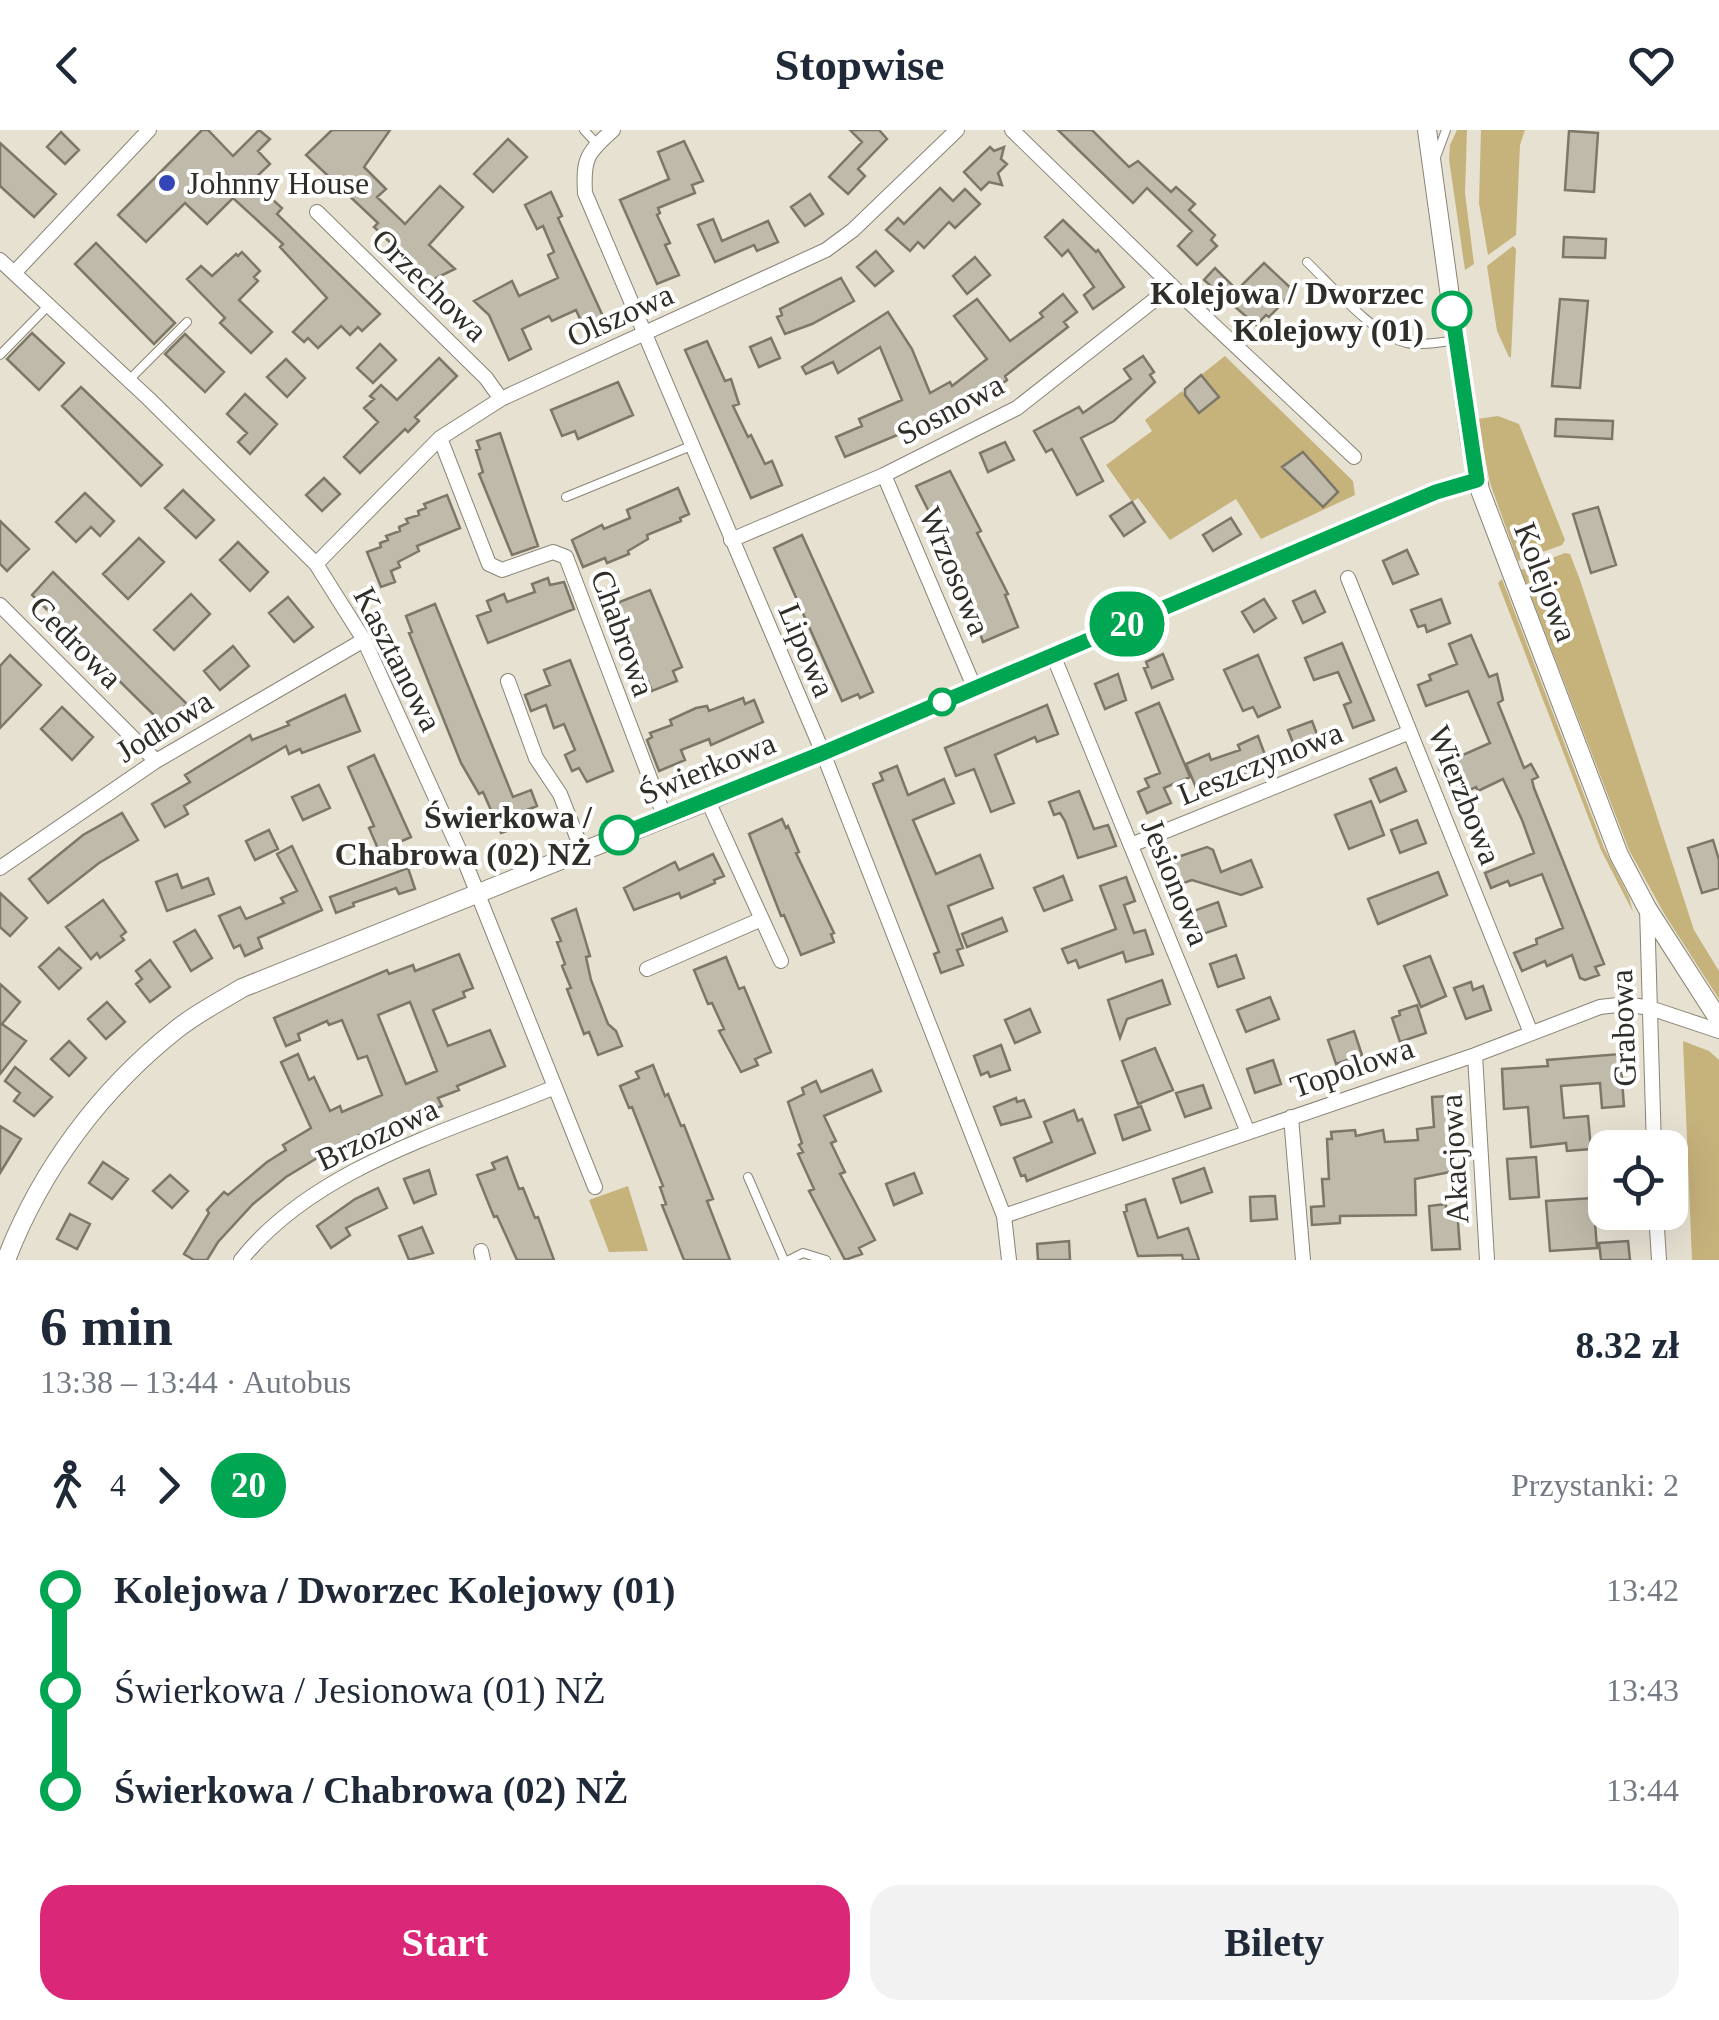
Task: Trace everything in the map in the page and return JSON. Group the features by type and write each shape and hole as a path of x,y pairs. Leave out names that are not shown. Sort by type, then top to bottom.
{"street":[{"path":"14,272 149,130"},
{"path":"597,144 614,130"},
{"name":"Olszowa","path":"316,564 440,438 502,399 826,250 853,230 956,130"},
{"path":"1012,130 1354,456"},
{"name":"Kolejowa","path":"1427,130 1477,480 1605,821 1647,908 1719,1020"},
{"name":"Lipowa","path":"597,144 583,165 585,193 823,753 1004,1216 1008,1260"},
{"name":"Orzechowa","path":"317,212 486,378 502,399"},
{"name":"Kasztanowa","path":"0,260 316,564 364,640 478,891 595,1187"},
{"name":"Sosnowa","path":"731,540 884,476 1017,408 1172,286"},
{"name":"Chabrowa","path":"440,438 489,564 502,570 552,552 566,557 664,818"},
{"name":"Wrzosowa","path":"884,476 974,689"},
{"name":"Świerkowa","path":"6,1260 48,1172 129,1070 180,1026 242,988 708,801 1436,492 1477,480"},
{"name":"Wierzbowa","path":"1348,578 1531,1034"},
{"name":"Cedrowa","path":"0,605 156,760"},
{"name":"Jodłowa","path":"0,868 156,760 364,640"},
{"name":"Jesionowa","path":"1053,655 1247,1130"},
{"path":"508,681 536,758 560,794 582,850"},
{"name":"Leszczynowa","path":"1132,845 1410,732"},
{"path":"708,801 781,961"},
{"name":"Grabowa","path":"1647,908 1653,1130"},
{"path":"647,968 762,919"},
{"name":"Topolowa","path":"1004,1216 1600,1007 1626,1004 1650,1008 1719,1031"},
{"name":"Akacjowa","path":"1475,1054 1487,1260"},
{"name":"Brzozowa","path":"241,1260 276,1222 310,1196 360,1168 554,1087"},
{"path":"1291,1116 1303,1260"},
{"path":"1657,1230 1659,1260"}],"lane":[{"path":"584,130 597,144"},
{"path":"1434,182 1436,157 1446,130"},
{"path":"1306,262 1395,338 1409,344 1456,340"},
{"path":"0,355 49,305"},
{"path":"129,380 187,322"},
{"path":"566,497 691,446"},
{"path":"748,1177 787,1260 803,1253 826,1260"}],"shaded area":[{"path":"1457,130 1467,130 1465,193 1474,264 1465,270 1449,159"},
{"path":"1481,130 1525,130 1520,145 1516,235 1488,255 1479,203"},
{"path":"1513,246 1516,249 1509,357 1497,331 1487,266"},
{"path":"1225,356 1353,481 1355,495 1261,539 1236,499 1170,540 1138,498 1132,502 1106,465 1152,431 1145,420 1182,391 1199,413 1219,398 1201,375"},
{"path":"1498,416 1519,424 1565,540 1562,545 1518,561 1490,483 1477,419"},
{"path":"1570,554 1580,580 1694,930 1719,971 1719,999 1629,850 1521,570"},
{"path":"1502,579 1604,848 1633,912 1601,850 1498,583"},
{"path":"1683,1041 1709,1051 1719,1060 1719,1260 1692,1260"},
{"path":"628,1186 648,1251 609,1252 589,1200"}],"building":[{"path":"202,130 208,130 233,156 259,130 270,139 258,151 270,164 252,181 282,208 277,214 380,314 362,331 358,327 350,335 341,326 318,348 308,338 304,342 293,332 327,298 280,247 283,244 233,198 207,224 185,203 146,242 118,215"},
{"path":"332,130 390,130 364,167 386,189 377,197 405,224 440,186 463,207 429,245 455,269 430,281 374,227 378,223 306,155"},
{"path":"850,130 879,130 887,139 858,169 865,176 848,194 829,177 862,142"},
{"path":"1058,130 1092,130 1129,167 1138,161 1171,192 1176,187 1195,204 1189,210 1215,235 1211,240 1217,246 1197,265 1178,246 1192,231 1147,188 1133,203"},
{"path":"1569,131 1598,133 1594,192 1565,190"},
{"path":"61,132 79,150 65,164 47,147"},
{"path":"508,139 527,157 493,192 474,174"},
{"path":"684,141 703,181 692,185 695,193 658,208 657,215 670,243 665,245 679,275 657,284 620,200 669,179 658,152"},
{"path":"0,143 56,194 34,217 0,186"},
{"path":"990,147 994,151 1004,147 1001,159 1007,164 998,173 1002,185 989,182 981,190 964,172"},
{"path":"940,188 953,201 965,189 980,204 955,228 949,222 924,248 918,242 910,251 886,230 898,218 904,224"},
{"path":"551,192 562,216 558,218 606,323 586,332 576,310 552,321 549,316 522,329 531,349 509,360 489,315 474,301 512,281 519,296 558,278 548,255 554,252 543,226 537,229 525,205"},
{"path":"810,194 823,214 805,226 791,207"},
{"path":"713,219 722,241 768,221 778,242 757,251 754,245 715,262 698,225"},
{"path":"1063,220 1098,250 1124,287 1093,309 1084,295 1094,287 1068,250 1062,256 1045,237"},
{"path":"1564,237 1606,239 1605,258 1563,257"},
{"path":"96,243 175,323 154,344 75,264"},
{"path":"876,251 893,271 875,286 857,267"},
{"path":"242,252 260,271 254,277 258,281 239,300 272,332 251,353 220,323 225,318 187,279 201,266 212,276"},
{"path":"975,257 990,275 967,294 953,276"},
{"path":"1264,263 1294,291 1256,325 1204,280 1215,268 1237,290"},
{"path":"841,278 854,301 785,334 777,317 782,315 780,309"},
{"path":"1063,294 1077,312 1064,322 1068,327 1005,376 1007,380 914,428 845,457 836,437 862,426 859,419 902,400 880,347 838,373 833,362 806,374 802,367 888,312 912,349 930,393 950,382 952,386 987,359 954,316 977,299 1010,341 1043,317 1040,313"},
{"path":"1560,299 1588,301 1580,388 1552,386"},
{"path":"32,333 64,363 39,390 7,359"},
{"path":"185,334 224,372 205,392 165,354"},
{"path":"771,338 780,358 759,367 750,347"},
{"path":"707,341 725,381 731,379 739,404 733,406 748,437 751,435 765,464 772,461 782,485 751,498 685,350"},
{"path":"380,344 396,360 373,383 357,368"},
{"path":"1143,356 1154,372 1150,375 1155,382 1114,421 1081,438 1103,481 1077,495 1052,449 1046,452 1034,431 1079,407 1083,413 1131,379 1124,369"},
{"path":"439,358 457,376 415,417 419,421 408,432 405,429 360,473 344,457 378,422 364,408 374,399 370,396 381,385 397,400"},
{"path":"286,359 305,378 287,397 267,377"},
{"path":"1201,375 1219,397 1199,413 1185,395 1185,389"},
{"path":"618,382 633,415 578,439 575,431 562,436 551,410"},
{"path":"81,387 162,465 141,486 62,406"},
{"path":"245,394 277,424 250,454 238,442 247,433 227,414"},
{"path":"1556,419 1613,421 1612,439 1555,436"},
{"path":"500,433 538,546 512,555 479,474 483,472 476,450 480,449 477,441"},
{"path":"1005,442 1014,460 988,472 980,453"},
{"path":"1303,452 1338,492 1323,507 1282,467"},
{"path":"950,471 981,531 977,533 1008,594 1005,595 1018,627 983,642 966,594 943,548 946,546 916,486"},
{"path":"324,478 340,494 322,511 306,495"},
{"path":"678,488 689,514 681,521 647,535 648,539 629,554 583,567 572,540 602,525 604,529 630,518 627,510"},
{"path":"183,490 214,520 196,538 165,508"},
{"path":"85,493 114,521 100,536 91,527 76,542 56,522"},
{"path":"447,495 460,528 417,546 419,551 398,562 400,567 391,571 395,582 381,587 367,552 381,547 380,543 388,540 386,536 400,531 399,527 408,523 406,519 419,515 418,511 426,508 424,504"},
{"path":"1132,502 1145,522 1124,536 1110,516"},
{"path":"1598,507 1616,565 1591,573 1573,514"},
{"path":"1231,518 1241,534 1213,551 1203,535"},
{"path":"0,521 29,549 7,571 0,564"},
{"path":"802,535 873,692 860,698 858,694 842,701 774,548"},
{"path":"139,538 164,562 128,599 103,574"},
{"path":"238,542 268,572 250,591 220,560"},
{"path":"1407,550 1418,574 1393,584 1383,561"},
{"path":"53,572 187,704 165,726 32,595"},
{"path":"548,578 550,585 564,582 574,609 488,643 477,616 491,611 487,601 504,594 507,602 535,592 532,584"},
{"path":"650,590 682,667 673,671 677,681 652,691 648,681 644,682 617,603"},
{"path":"1315,591 1325,612 1303,623 1293,601"},
{"path":"191,594 210,614 174,650 154,630"},
{"path":"288,597 313,627 294,642 269,613"},
{"path":"1264,599 1276,618 1254,632 1242,612"},
{"path":"1441,599 1450,623 1427,632 1425,625 1418,627 1411,610"},
{"path":"435,604 513,797 531,790 537,806 514,815 518,827 501,833 483,792 479,794 461,763 409,633 412,632 406,616"},
{"path":"1471,635 1489,677 1497,674 1503,700 1498,703 1524,768 1531,764 1538,777 1532,780 1534,788 1604,964 1595,967 1599,975 1585,980 1580,978 1572,955 1522,971 1514,953 1563,928 1542,874 1510,886 1508,881 1491,888 1485,873 1534,853 1522,820 1503,779 1462,794 1455,780 1446,784 1438,766 1490,743 1468,691 1426,706 1418,685 1431,680 1429,675 1457,664 1449,644"},
{"path":"1342,643 1374,720 1353,728 1344,705 1351,702 1338,672 1314,680 1305,658"},
{"path":"233,646 249,666 220,690 204,671"},
{"path":"1163,654 1173,679 1152,688 1144,668 1148,667 1146,662"},
{"path":"10,655 41,685 0,728 0,666"},
{"path":"1258,655 1280,707 1258,717 1253,707 1243,711 1224,670"},
{"path":"570,660 613,771 587,782 579,768 572,771 565,755 575,750 564,724 554,728 546,705 531,711 525,695 550,685 544,670"},
{"path":"1118,674 1126,700 1105,709 1095,684"},
{"path":"345,695 360,731 302,753 300,749 289,754 286,746 184,806 188,814 165,827 152,804 190,782 185,775 250,735 252,740 289,725 287,722"},
{"path":"743,698 745,704 754,700 763,722 711,745 709,739 681,750 685,760 659,771 647,740 652,737 650,733 672,725 670,720 696,708 707,706 709,711"},
{"path":"1159,703 1190,777 1164,788 1171,803 1147,813 1138,792 1149,787 1145,779 1160,773 1136,713"},
{"path":"1047,705 1058,734 1037,742 1035,737 995,755 1014,803 991,812 974,769 956,776 945,748"},
{"path":"62,707 93,737 72,760 41,729"},
{"path":"1312,721 1320,742 1296,751 1288,730"},
{"path":"1258,736 1268,763 1198,792 1186,764 1209,754 1211,760 1240,750 1238,745"},
{"path":"374,755 411,837 379,851 369,828 374,826 348,767"},
{"path":"897,766 908,795 944,779 954,803 913,820 936,874 980,855 993,888 948,906 963,948 957,950 963,965 941,973 934,954 939,952 873,784 883,780 880,773"},
{"path":"1396,768 1406,791 1380,802 1370,779"},
{"path":"319,785 330,808 303,820 292,797"},
{"path":"1079,791 1094,829 1108,825 1116,846 1078,858 1065,821 1060,813 1054,815 1049,802"},
{"path":"1371,801 1384,835 1349,849 1335,815"},
{"path":"122,813 138,840 99,863 48,903 29,879 83,835"},
{"path":"782,819 834,933 834,942 801,955 749,834"},
{"path":"1417,820 1426,843 1400,853 1391,830"},
{"path":"269,830 278,849 255,860 246,841"},
{"path":"1713,840 1719,860 1719,888 1702,893 1688,848"},
{"path":"292,846 322,910 258,938 262,948 245,956 240,945 234,948 219,916 240,907 246,919 284,903 281,898 297,891 277,854"},
{"path":"1207,847 1213,850 1221,872 1251,860 1262,887 1241,895 1192,880 1172,887 1165,865"},
{"path":"713,854 724,876 715,883 681,898 679,893 634,910 624,888 675,862 679,870"},
{"path":"408,868 415,889 399,894 396,888 336,913 330,897"},
{"path":"1438,872 1447,895 1378,924 1368,899"},
{"path":"177,874 182,888 208,878 214,894 167,911 156,882"},
{"path":"1063,876 1072,900 1044,911 1034,888"},
{"path":"1126,877 1135,901 1124,905 1134,933 1145,930 1153,954 1126,962 1123,952 1079,968 1076,960 1068,963 1062,949 1116,929 1100,886"},
{"path":"0,893 27,918 10,936 0,927"},
{"path":"103,900 126,932 121,936 124,940 100,958 97,953 91,959 66,927"},
{"path":"1218,902 1226,926 1200,935 1191,912"},
{"path":"576,909 590,956 586,957 591,980 608,1024 622,1046 598,1055 589,1032 584,1034 567,989 571,988 557,942 561,941 552,919"},
{"path":"1002,918 1007,931 967,947 962,934"},
{"path":"195,930 212,958 191,971 174,942"},
{"path":"59,948 81,968 59,989 39,967"},
{"path":"459,954 473,988 463,992 465,997 433,1010 448,1046 490,1030 505,1066 438,1098 442,1106 429,1111 427,1107 355,1137 357,1143 335,1154 332,1149 286,1177 253,1204 207,1260 194,1260 184,1254 209,1213 207,1210 224,1192 228,1195 286,1150 283,1145 311,1128 281,1062 298,1054 309,1080 314,1077 330,1111 340,1106 342,1112 382,1095 367,1056 358,1059 342,1020 329,1025 327,1021 298,1034 300,1040 286,1046 274,1018 387,970 389,974 413,965 415,971","holes":["410,1002 437,1071 406,1084 378,1015"]},
{"path":"1236,955 1244,978 1218,987 1210,964"},
{"path":"1430,956 1446,996 1421,1007 1404,966"},
{"path":"726,957 739,989 744,987 771,1052 755,1059 758,1065 741,1072 694,970"},
{"path":"150,960 170,987 150,1002 136,984 142,979 136,971"},
{"path":"1162,980 1170,1004 1127,1019 1120,1038 1108,1000"},
{"path":"1471,982 1473,990 1483,986 1491,1010 1466,1019 1454,988"},
{"path":"0,984 20,1002 2,1024 26,1041 0,1074"},
{"path":"1270,997 1279,1019 1246,1032 1237,1010"},
{"path":"107,1002 125,1022 106,1039 88,1019"},
{"path":"1417,1005 1426,1033 1400,1042 1392,1018"},
{"path":"1030,1009 1040,1032 1015,1043 1005,1020"},
{"path":"1354,1031 1362,1055 1336,1064 1328,1040"},
{"path":"69,1041 86,1058 69,1076 51,1059"},
{"path":"1001,1045 1010,1070 990,1077 988,1072 981,1075 974,1056"},
{"path":"1155,1048 1173,1090 1138,1104 1122,1061"},
{"path":"1620,1054 1624,1106 1602,1108 1600,1083 1561,1086 1564,1118 1588,1116 1588,1149 1567,1151 1566,1143 1531,1147 1528,1107 1504,1109 1502,1069 1548,1066 1547,1060"},
{"path":"1273,1060 1281,1084 1255,1093 1247,1069"},
{"path":"653,1065 665,1096 668,1094 681,1126 684,1125 713,1199 707,1201 730,1260 684,1260 662,1205 666,1204 660,1187 663,1186 620,1086 639,1078 636,1072"},
{"path":"15,1067 52,1097 34,1116 14,1101 20,1093 5,1081"},
{"path":"872,1070 881,1091 824,1116 845,1172 840,1174 875,1240 859,1248 862,1254 845,1260 809,1191 814,1189 798,1154 803,1152 799,1145 802,1143 788,1102 804,1094 802,1088 816,1081 821,1092"},
{"path":"1203,1085 1211,1108 1185,1117 1176,1093"},
{"path":"1450,1096 1455,1171 1415,1179 1416,1215 1340,1216 1340,1223 1312,1225 1311,1207 1324,1206 1322,1179 1329,1179 1327,1139 1332,1139 1331,1132 1355,1130 1356,1136 1383,1130 1385,1142 1418,1140 1417,1129 1434,1127 1432,1097"},
{"path":"1016,1098 1017,1102 1024,1100 1031,1117 1001,1125 994,1107"},
{"path":"1141,1106 1150,1130 1123,1140 1115,1115"},
{"path":"1074,1110 1078,1121 1082,1119 1095,1153 1027,1181 1014,1158 1052,1142 1044,1122"},
{"path":"0,1126 21,1139 0,1173"},
{"path":"507,1157 519,1189 523,1188 535,1218 538,1217 554,1260 517,1260 497,1216 494,1217 477,1175 495,1169 492,1163"},
{"path":"1536,1157 1539,1197 1510,1199 1507,1159"},
{"path":"103,1162 128,1179 112,1199 89,1183"},
{"path":"1204,1168 1212,1192 1181,1203 1173,1179"},
{"path":"429,1170 436,1194 414,1203 404,1179"},
{"path":"914,1173 922,1193 894,1205 886,1184"},
{"path":"170,1175 188,1191 172,1208 153,1191"},
{"path":"378,1188 387,1208 346,1228 350,1235 331,1248 317,1226"},
{"path":"1275,1196 1277,1219 1251,1221 1250,1197"},
{"path":"1588,1198 1588,1230 1596,1230 1597,1248 1550,1251 1546,1201"},
{"path":"1145,1199 1158,1238 1188,1228 1199,1260 1183,1260 1182,1255 1138,1256 1124,1212 1126,1205"},
{"path":"1446,1204 1446,1209 1457,1209 1460,1249 1432,1250 1429,1206"},
{"path":"70,1214 90,1224 77,1249 57,1239"},
{"path":"422,1227 433,1253 409,1260 399,1236"},
{"path":"1069,1241 1070,1260 1038,1260 1037,1244"},
{"path":"1628,1241 1630,1260 1601,1260 1599,1243"}],"bus line":[{"name":"20","path":"619,835 823,753 1436,492 1477,480 1452,311"}],"place":[{"name":"Johnny House","path":"167,183"},
{"name":"Kolejowa / Dworzec Kolejowy (01)","path":"1452,311"},
{"name":"Świerkowa / Chabrowa (02) NŻ","path":"619,835"}]}
